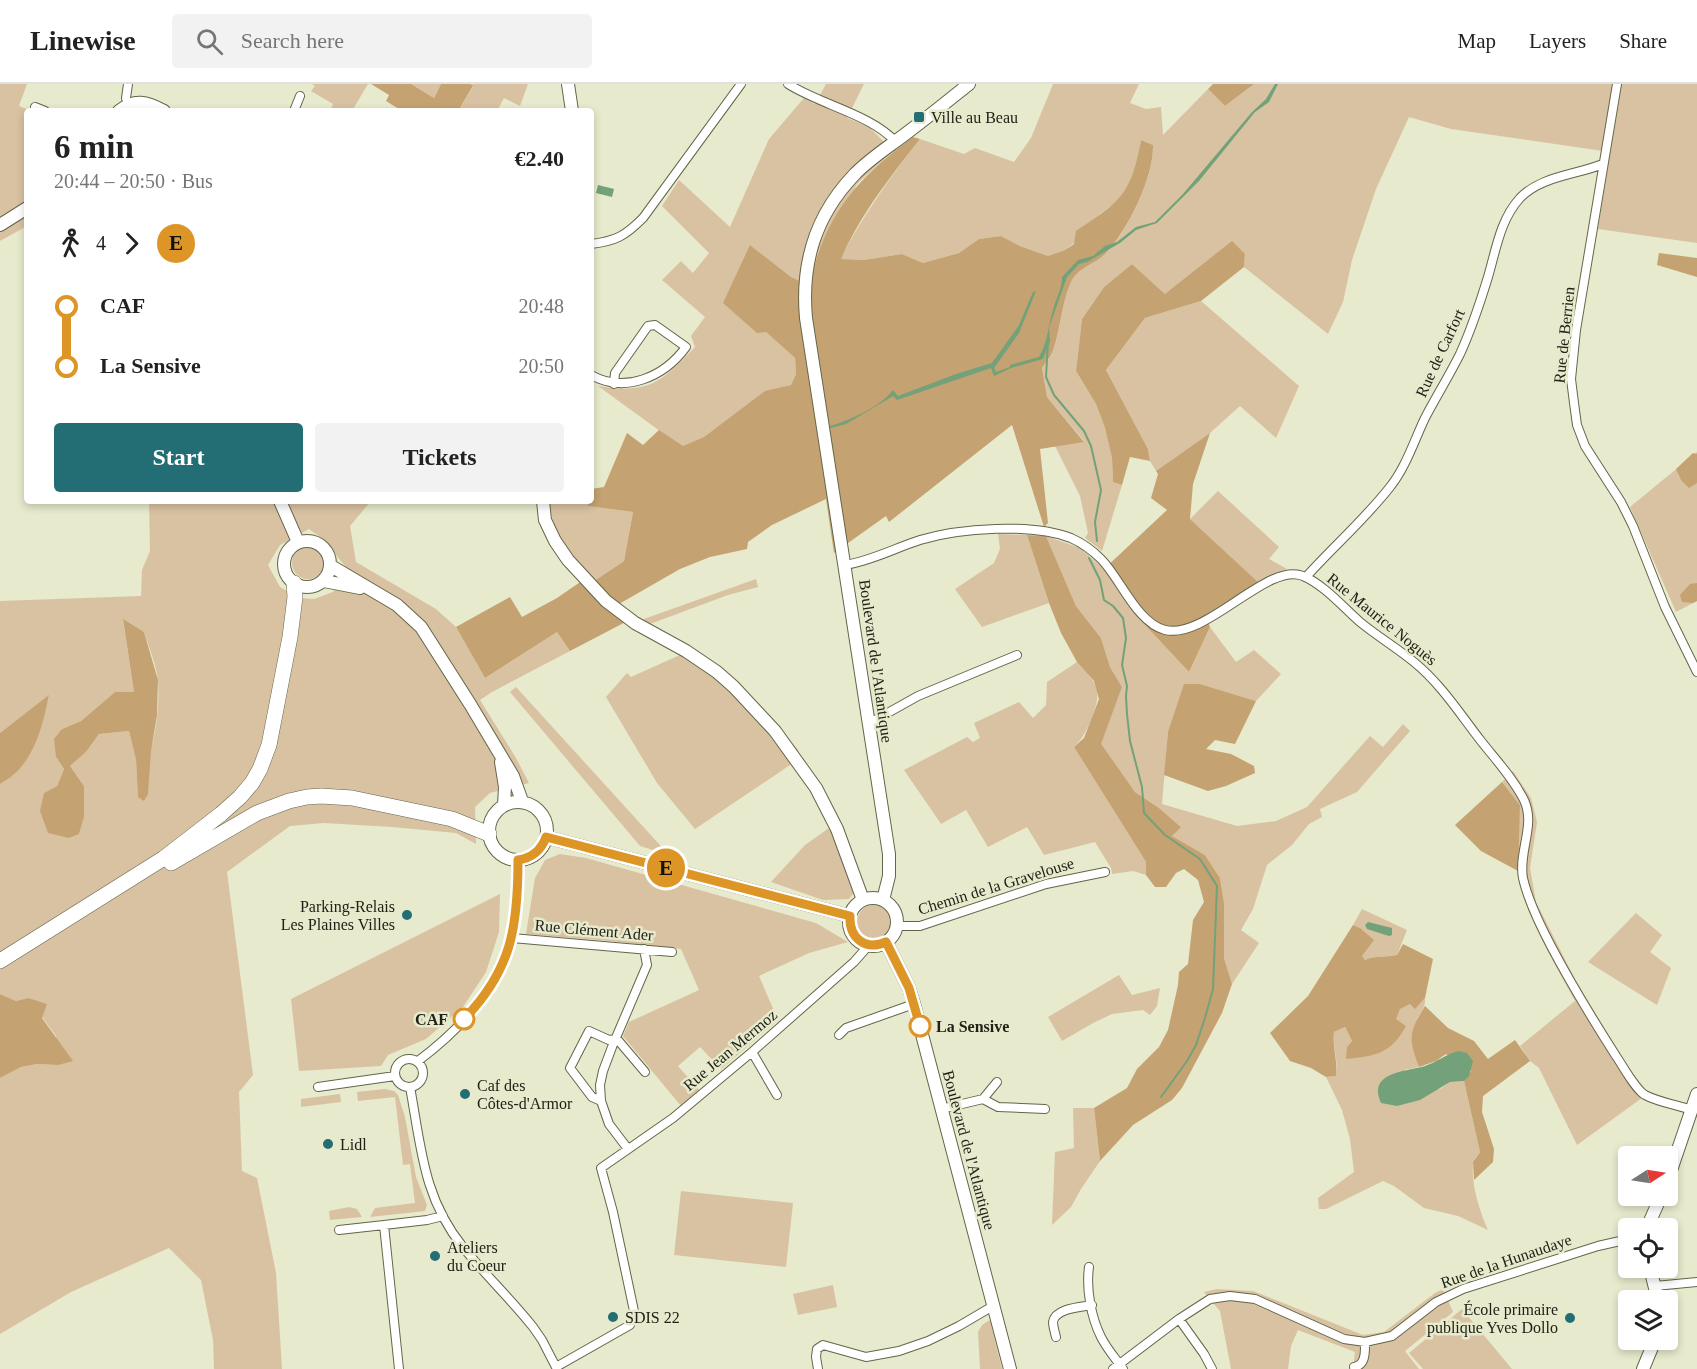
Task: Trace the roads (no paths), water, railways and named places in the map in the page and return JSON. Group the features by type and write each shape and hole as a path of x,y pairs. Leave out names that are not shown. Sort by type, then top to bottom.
{"highway":[{"path":"0,961 164,858 222,814 252,783 269,746 290,638 295,597 294,583"},
{"path":"48,932 257,813 289,801 321,796 352,798 452,819 489,834"}],"main road":[{"path":"568,84 572,108"},
{"name":"Boulevard de l'Atlantique","path":"883,900 889,876 889,854 804,296 806,268 812,242 824,216 855,174 969,84"},
{"path":"124,108 138,102 155,108"},
{"path":"0,225 24,210"},
{"path":"281,504 298,542"},
{"path":"543,504 545,520 555,541 568,560 606,601 635,623 686,651 717,672 775,731 816,788 837,829 863,900"},
{"path":"324,581 331,566 327,550 321,544 306,540 298,542 287,552 284,558 285,572 294,583 309,588 324,581 341,583 372,592"},
{"path":"331,566 397,605 421,627 502,757 513,776 522,801"},
{"path":"502,757 504,805"},
{"path":"522,801 535,807 541,813 545,821 546,837 543,844 532,855 518,860 502,855 496,849 489,834 493,816 504,805 522,801"},
{"path":"546,837 850,916"},
{"path":"876,898 883,900 895,911 897,926 886,942 869,945 856,938 851,932 850,916 857,904 863,900 876,898"},
{"name":"Boulevard de l'Atlantique","path":"886,942 909,988 914,1004 1010,1369"},
{"path":"1678,1150 1697,1094"},
{"path":"1653,1278 1656,1290"},
{"path":"1643,1369 1651,1350"}],"street":[{"path":"124,108 128,84"},
{"path":"594,244 615,240 626,234 643,218 741,84"},
{"path":"788,84 824,104 871,123 896,142"},
{"name":"Rue de Berrien","path":"1617,84 1576,330 1571,379 1577,425 1586,446 1633,525 1665,608 1697,672"},
{"path":"295,108 300,96"},
{"name":"Rue de Carfort","path":"1306,577 1391,486 1406,460 1470,331 1497,244 1511,211 1526,193 1537,186 1550,180 1586,172 1603,164"},
{"path":"594,376 614,384 638,381 653,376 678,357 686,347 655,325 648,326 615,373 614,384"},
{"name":"Rue Maurice Noguès","path":"845,565 919,541 967,530 1054,533 1073,539 1091,550 1103,561 1143,616 1157,627 1169,631 1180,630 1208,619 1271,581 1299,574 1306,577 1415,663 1434,681 1513,782 1526,803 1529,822 1522,857 1523,877 1544,931 1579,998 1627,1073 1644,1094 1692,1110"},
{"path":"868,724 918,696 1017,655"},
{"path":"418,1061 453,1030 486,994 499,972 512,938 517,901 518,860"},
{"name":"Chemin de la Gravelouse","path":"897,926 920,927 1046,884 1105,872"},
{"name":"Rue Clément Ader","path":"512,938 672,952"},
{"name":"Rue Jean Mermoz","path":"557,1368 630,1325 634,1311 614,1212 602,1168 673,1118 854,962 869,945"},
{"path":"628,1149 609,1124 601,1101 603,1071 647,965 644,949"},
{"path":"839,1035 846,1028 914,1004"},
{"path":"601,1101 592,1097 570,1068 589,1031 609,1040 616,1040 645,1072"},
{"path":"752,1052 777,1095"},
{"path":"408,1058 418,1061 423,1070 422,1080 410,1087 399,1083 395,1076 396,1066 408,1058"},
{"path":"318,1087 395,1076"},
{"path":"941,1109 983,1099 997,1082"},
{"path":"410,1087 420,1153 430,1189 443,1216 462,1247 533,1327 557,1368"},
{"path":"983,1099 998,1107 1045,1109"},
{"path":"339,1230 427,1220 443,1216"},
{"path":"384,1225 399,1369"},
{"name":"Rue de la Hunaudaye","path":"1119,1367 1179,1319 1210,1299 1220,1296 1255,1299 1344,1339 1365,1342 1392,1336 1442,1298 1474,1285 1618,1241"},
{"path":"1089,1267 1087,1284 1102,1339 1119,1367"},
{"path":"1655,1286 1697,1282"},
{"path":"1056,1337 1053,1323 1060,1312 1092,1305"},
{"path":"818,1369 817,1349 823,1345 859,1356 885,1354 928,1341 993,1306"},
{"path":"1179,1319 1212,1369"},
{"path":"1354,1367 1359,1366 1363,1361 1365,1342"}],"waterway":[{"path":"1048,342 1046,377 1054,395 1084,431 1091,446 1101,490 1095,522 1097,541"},
{"path":"1089,558 1100,580 1104,600 1113,606 1123,618 1126,638 1122,665 1127,686 1127,714 1130,741 1142,787 1144,813 1165,835 1200,859 1217,886 1213,989 1196,1045 1161,1097"}],"place":[{"name":"Ville au Beau","path":"919,117"},
{"name":"Parking-Relais Les Plaines Villes","path":"407,915"},
{"name":"CAF","path":"464,1019"},
{"name":"La Sensive","path":"920,1026"},
{"name":"Caf des Côtes-d'Armor","path":"465,1094"},
{"name":"Lidl","path":"328,1144"},
{"name":"Ateliers du Coeur","path":"435,1256"},
{"name":"SDIS 22","path":"613,1317"},
{"name":"École primaire publique Yves Dollo","path":"1570,1318"}]}
